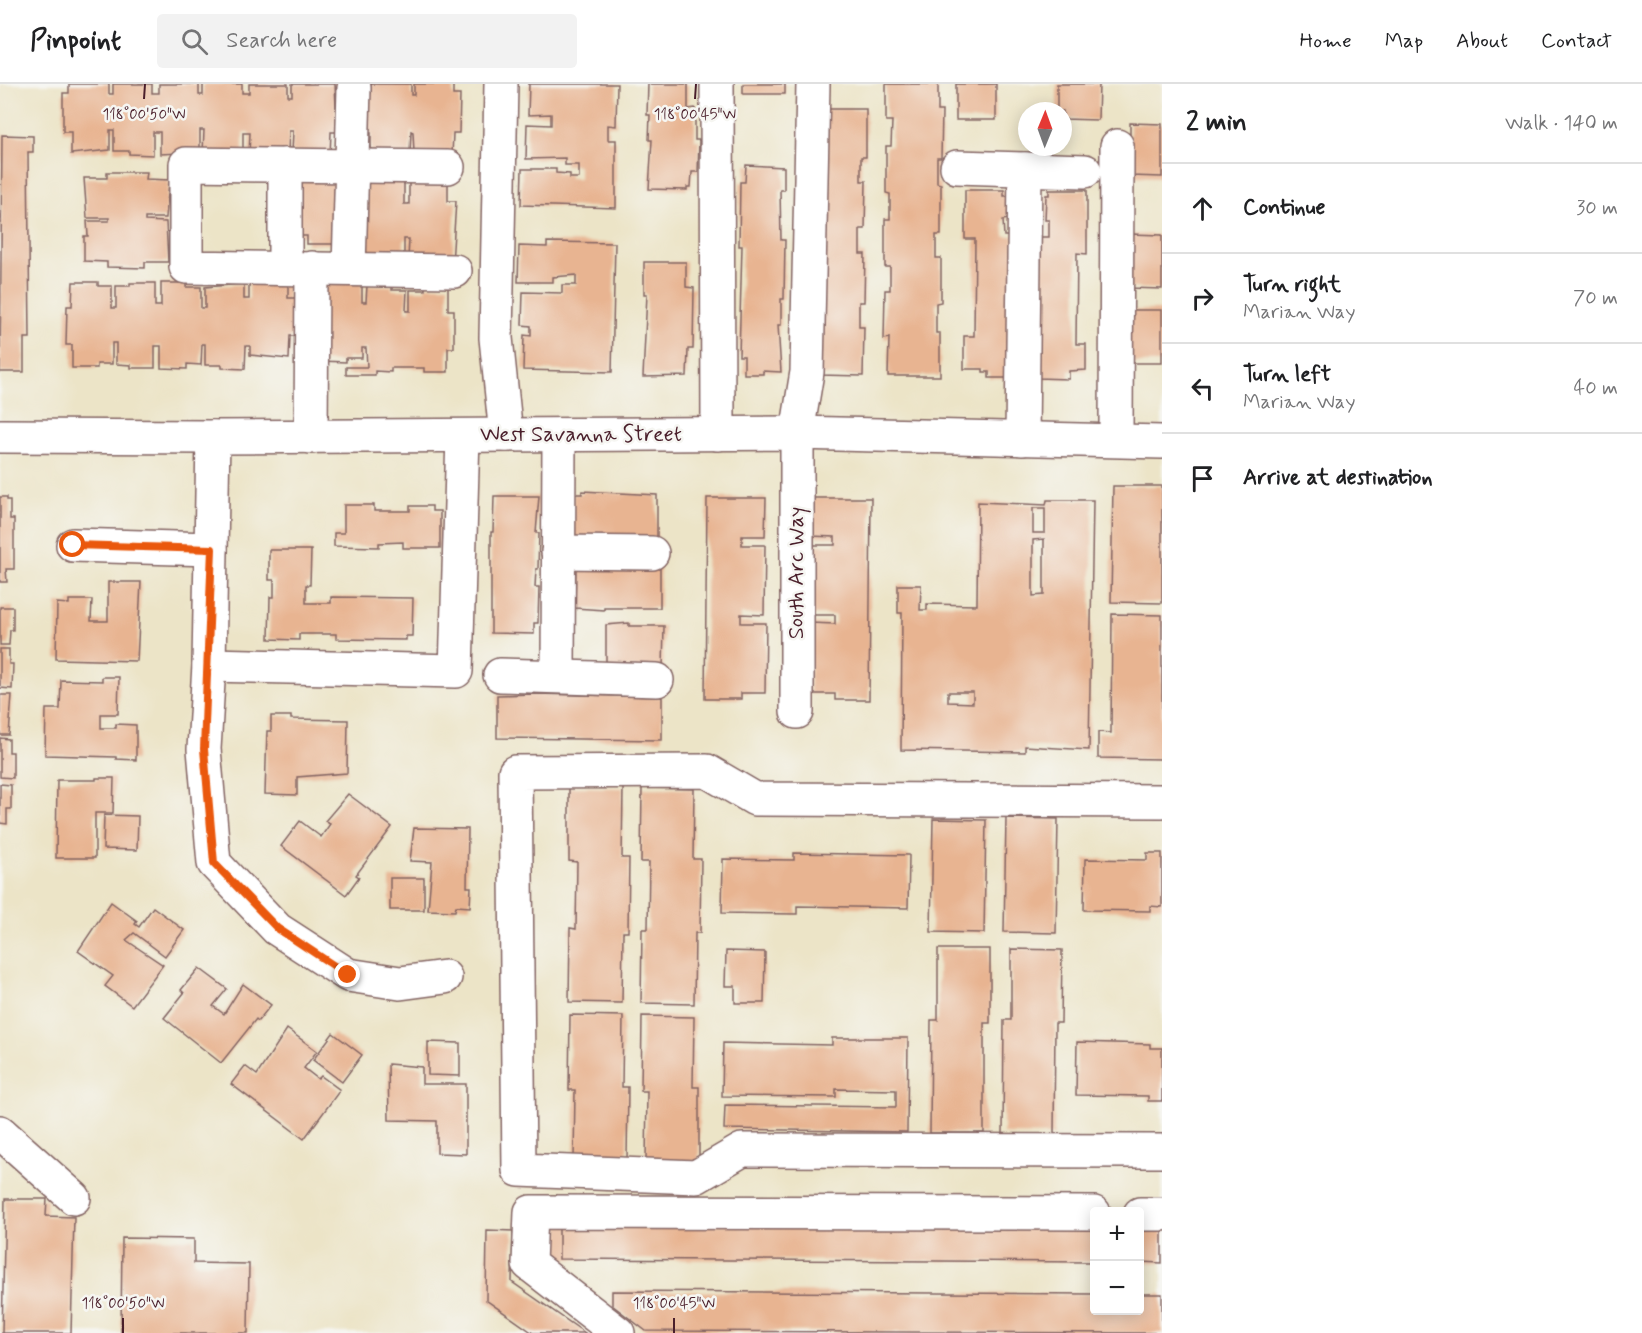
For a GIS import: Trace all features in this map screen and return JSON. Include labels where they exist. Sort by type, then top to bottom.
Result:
[{"type":"street","points":[[501,84],[496,338],[506,435]]},
{"type":"street","points":[[717,84],[718,434]]},
{"type":"street","name":"South Arc Way","points":[[797,712],[797,433],[807,372],[813,84]]},
{"type":"street","points":[[349,268],[354,88]]},
{"type":"street","points":[[1116,440],[1117,146]]},
{"type":"street","points":[[448,167],[186,164],[186,267],[455,271]]},
{"type":"street","points":[[285,165],[298,268],[311,437]]},
{"type":"street","points":[[957,167],[1085,171]]},
{"type":"street","points":[[1022,439],[1024,169]]},
{"type":"street","name":"West Savanna Street","points":[[0,436],[311,437],[797,433],[1162,442]]},
{"type":"street","points":[[558,676],[559,435]]},
{"type":"street","points":[[209,664],[456,671],[463,436]]},
{"type":"street","points":[[213,437],[209,664],[204,749],[214,863],[277,928],[348,975],[400,982],[445,977]]},
{"type":"street","points":[[73,545],[212,549]]},
{"type":"street","points":[[558,552],[652,553]]},
{"type":"street","points":[[500,675],[657,680]]},
{"type":"street","points":[[1162,801],[755,799],[707,771],[515,772],[519,1170],[696,1177],[742,1150],[1162,1151]]},
{"type":"street","points":[[0,1132],[74,1198]]},
{"type":"street","points":[[618,1333],[529,1264],[531,1212],[1090,1213]]},
{"type":"street","points":[[1144,1214],[1162,1214]]},
{"type":"building","points":[[69,84],[109,84],[109,94],[113,94],[113,84],[152,84],[152,93],[159,93],[159,84],[199,84],[199,95],[203,95],[203,84],[242,84],[242,93],[249,93],[249,84],[288,84],[288,96],[292,96],[292,84],[335,84],[337,132],[331,132],[330,155],[292,152],[293,131],[289,131],[288,152],[249,155],[250,133],[243,133],[243,155],[203,152],[204,130],[200,130],[200,152],[160,154],[160,132],[153,132],[153,155],[114,151],[114,130],[110,130],[110,150],[71,154],[71,132],[63,132],[63,93],[69,93]]},
{"type":"building","points":[[371,84],[411,84],[411,95],[414,95],[414,84],[453,84],[453,95],[460,95],[459,133],[453,133],[452,156],[414,153],[413,132],[411,131],[410,153],[371,155],[371,133],[365,133],[365,93],[371,93]]},
{"type":"building","points":[[529,84],[617,84],[616,126],[608,125],[608,140],[616,140],[616,208],[521,205],[522,169],[556,169],[556,173],[570,174],[570,178],[579,178],[579,165],[565,165],[565,158],[526,159],[527,124],[551,125],[551,114],[528,115]]},
{"type":"building","points":[[648,84],[688,84],[688,109],[695,108],[695,140],[699,140],[698,172],[692,172],[691,187],[687,187],[687,190],[649,189],[652,140],[649,140],[650,115],[647,115]]},
{"type":"building","points":[[743,84],[785,84],[785,94],[743,94]]},
{"type":"building","points":[[886,84],[938,84],[938,111],[942,111],[941,158],[937,158],[937,183],[941,184],[941,235],[936,235],[936,258],[941,258],[941,302],[936,303],[936,333],[940,333],[940,376],[888,376],[889,338],[884,339],[885,290],[890,290],[890,267],[885,267],[885,219],[890,219],[890,194],[886,193],[886,146],[891,146],[892,121],[886,121]]},
{"type":"building","points":[[956,84],[996,84],[996,120],[956,120]]},
{"type":"building","points":[[1057,84],[1099,84],[1098,120],[1072,119],[1072,102],[1057,102]]},
{"type":"building","points":[[823,109],[866,109],[866,157],[861,157],[861,181],[866,181],[865,229],[860,229],[860,254],[865,254],[864,302],[859,302],[859,327],[864,327],[863,376],[819,375]]},
{"type":"building","points":[[1130,123],[1162,124],[1162,177],[1130,176]]},
{"type":"building","points":[[2,135],[33,136],[33,152],[28,152],[30,338],[24,338],[24,372],[0,372]]},
{"type":"building","points":[[746,165],[784,167],[784,190],[780,190],[781,240],[785,240],[784,299],[781,299],[781,325],[778,325],[781,372],[763,371],[763,374],[744,374],[744,356],[739,356],[742,246],[739,246],[740,182],[745,182]]},
{"type":"building","points":[[107,172],[147,172],[146,179],[169,180],[166,218],[145,218],[145,221],[166,222],[168,262],[145,262],[145,268],[107,267],[107,262],[84,261],[84,236],[88,236],[87,221],[109,221],[109,218],[87,218],[84,178],[107,178]]},
{"type":"building","points":[[305,174],[335,174],[334,244],[307,244],[307,236],[296,236],[297,182],[305,182]]},
{"type":"building","points":[[366,178],[404,182],[404,204],[409,204],[409,182],[448,179],[448,201],[456,201],[452,264],[408,260],[409,239],[404,239],[404,260],[365,263]]},
{"type":"building","points":[[965,190],[1004,190],[1004,196],[1008,196],[1008,219],[1003,220],[1004,236],[1014,236],[1013,378],[989,378],[989,372],[983,372],[983,369],[964,369],[964,336],[974,336],[975,239],[965,239]]},
{"type":"building","points":[[1049,190],[1087,190],[1087,254],[1077,253],[1076,344],[1086,344],[1086,370],[1069,371],[1069,379],[1037,378],[1039,237],[1049,237],[1049,220],[1045,220],[1046,195],[1049,195]]},
{"type":"building","points":[[1129,234],[1162,235],[1162,289],[1128,288]]},
{"type":"building","points":[[547,242],[615,243],[612,372],[523,370],[524,335],[531,336],[531,326],[522,325],[523,292],[562,293],[562,285],[576,285],[576,275],[553,277],[553,282],[518,282],[519,246],[547,247]]},
{"type":"building","points":[[644,262],[686,262],[686,287],[694,288],[693,349],[688,349],[687,376],[643,377],[647,294],[644,294]]},
{"type":"building","points":[[288,275],[288,298],[296,298],[295,336],[290,336],[289,359],[250,355],[250,346],[246,346],[245,369],[222,368],[222,365],[205,365],[205,344],[202,344],[201,365],[187,364],[187,369],[161,368],[161,346],[155,346],[155,368],[131,368],[131,365],[116,364],[116,343],[112,343],[112,364],[97,364],[97,368],[72,368],[72,345],[66,345],[67,306],[72,306],[73,282],[98,282],[98,286],[112,286],[112,308],[116,308],[116,286],[130,286],[130,283],[155,283],[155,306],[161,306],[161,283],[186,283],[186,287],[201,287],[201,308],[205,308],[205,287],[244,284],[244,299],[249,299],[249,277]]},
{"type":"building","points":[[322,276],[362,281],[362,302],[366,302],[367,285],[392,286],[392,290],[407,290],[406,311],[410,311],[410,290],[425,290],[425,286],[448,286],[448,310],[454,310],[454,348],[448,348],[448,372],[424,372],[424,368],[391,368],[391,372],[375,371],[375,375],[346,375],[346,367],[367,367],[366,348],[362,348],[362,358],[346,358],[346,362],[321,361]]},
{"type":"building","points":[[1126,310],[1162,310],[1162,363],[1126,363]]},
{"type":"building","points":[[1113,486],[1162,486],[1162,603],[1111,602]]},
{"type":"building","points":[[582,491],[657,495],[657,538],[573,537],[573,494],[582,494]]},
{"type":"building","points":[[494,496],[539,496],[536,533],[539,533],[538,569],[536,569],[535,587],[539,587],[538,623],[534,623],[534,634],[491,633],[491,532],[493,532]]},
{"type":"building","points":[[0,497],[7,497],[7,500],[10,500],[10,519],[14,519],[14,569],[6,569],[7,582],[0,582]]},
{"type":"building","points":[[707,498],[766,498],[765,536],[742,536],[742,545],[765,545],[764,615],[741,614],[741,623],[766,623],[765,693],[741,693],[741,699],[705,699]]},
{"type":"building","points":[[810,498],[871,498],[869,700],[835,700],[835,694],[810,694],[810,623],[835,624],[835,615],[809,615],[810,545],[835,545],[835,537],[810,536]]},
{"type":"building","points":[[1047,500],[1093,500],[1089,750],[1025,746],[1025,752],[901,750],[902,613],[898,613],[898,585],[921,585],[920,610],[927,610],[927,604],[977,605],[978,502],[1046,505]],"holes":[[[1033,508],[1045,508],[1045,533],[1033,533]],[[1044,539],[1044,595],[1033,596],[1033,540]],[[948,692],[973,692],[973,703],[948,702]]]},
{"type":"building","points":[[344,505],[374,505],[374,511],[410,511],[410,506],[432,506],[432,511],[440,511],[440,548],[403,548],[403,542],[379,543],[379,547],[334,546],[334,533],[344,533]]},
{"type":"building","points":[[269,550],[311,550],[310,585],[306,585],[306,603],[331,603],[331,597],[413,598],[412,636],[406,636],[406,640],[336,639],[336,634],[299,634],[299,640],[269,639],[270,597],[274,597],[274,580],[269,580]]},
{"type":"building","points":[[576,564],[660,566],[660,608],[604,608],[604,610],[575,608]]},
{"type":"building","points":[[108,582],[141,582],[137,661],[56,659],[57,603],[69,604],[69,600],[92,600],[91,621],[108,621]]},
{"type":"building","points":[[0,607],[13,607],[13,630],[10,630],[9,645],[0,645]]},
{"type":"building","points":[[1112,614],[1162,615],[1162,759],[1098,758],[1098,732],[1111,733]]},
{"type":"building","points":[[629,623],[629,626],[664,626],[663,668],[606,668],[606,625]]},
{"type":"building","points":[[0,649],[9,649],[9,664],[13,664],[12,689],[0,688]]},
{"type":"building","points":[[102,677],[119,677],[118,714],[101,714],[101,728],[116,728],[116,724],[136,725],[136,760],[116,759],[116,757],[45,755],[46,709],[60,709],[61,680],[102,681]]},
{"type":"building","points":[[0,695],[12,695],[9,735],[0,735]]},
{"type":"building","points":[[497,695],[662,697],[662,740],[497,738]]},
{"type":"building","points":[[271,716],[291,716],[291,719],[348,720],[347,773],[297,777],[297,795],[265,794],[267,731],[271,731]]},
{"type":"building","points":[[0,738],[9,739],[9,752],[13,752],[13,778],[0,777]]},
{"type":"building","points":[[96,778],[114,778],[113,813],[95,813],[95,858],[56,858],[57,780],[96,780]]},
{"type":"building","points":[[0,784],[11,785],[11,809],[7,809],[7,824],[0,823]]},
{"type":"building","points":[[569,787],[623,788],[622,858],[629,858],[628,932],[623,932],[622,1003],[569,1002],[570,928],[576,929],[577,862],[569,861]]},
{"type":"building","points":[[642,788],[694,789],[693,859],[701,859],[700,933],[695,933],[694,1004],[641,1003],[642,929],[648,929],[649,862],[641,862]]},
{"type":"building","points":[[348,794],[392,827],[356,875],[359,877],[346,895],[281,846],[300,821],[321,837],[330,824],[325,821]]},
{"type":"building","points":[[104,815],[138,816],[137,850],[103,849]]},
{"type":"building","points":[[1006,818],[1058,819],[1056,933],[1004,932]]},
{"type":"building","points":[[933,819],[986,820],[984,933],[931,932]]},
{"type":"building","points":[[414,828],[468,829],[467,887],[471,887],[470,907],[456,906],[455,911],[428,910],[432,862],[410,861]]},
{"type":"building","points":[[794,853],[909,855],[908,908],[797,906],[797,914],[722,913],[723,859],[794,860]]},
{"type":"building","points":[[1147,853],[1162,853],[1162,907],[1150,906],[1150,911],[1084,910],[1085,859],[1147,860]]},
{"type":"building","points":[[390,878],[424,878],[424,910],[390,910]]},
{"type":"building","points":[[111,902],[137,921],[135,924],[139,927],[153,907],[184,930],[165,956],[134,933],[126,940],[163,965],[132,1006],[105,986],[113,976],[78,951]]},
{"type":"building","points":[[938,949],[990,949],[990,1023],[984,1023],[984,1133],[930,1133],[931,1020],[938,1020]]},
{"type":"building","points":[[1011,949],[1062,950],[1061,1023],[1055,1023],[1054,1135],[1003,1134],[1004,1020],[1011,1020]]},
{"type":"building","points":[[726,951],[765,952],[764,1003],[735,1003],[735,986],[725,986]]},
{"type":"building","points":[[199,968],[227,989],[213,1006],[224,1014],[243,984],[271,1005],[258,1021],[256,1019],[221,1063],[164,1018],[184,993],[181,990]]},
{"type":"building","points":[[570,1015],[623,1016],[622,1087],[628,1087],[627,1161],[574,1160],[575,1090],[569,1090]]},
{"type":"building","points":[[642,1016],[694,1017],[693,1087],[699,1087],[699,1162],[646,1161],[647,1091],[641,1091]]},
{"type":"building","points":[[287,1029],[317,1051],[304,1068],[318,1079],[321,1076],[340,1090],[304,1139],[231,1084],[245,1066],[257,1075]]},
{"type":"building","points":[[333,1033],[362,1055],[342,1082],[313,1060]]},
{"type":"building","points":[[832,1038],[908,1038],[907,1132],[724,1129],[725,1105],[896,1107],[896,1090],[836,1089],[836,1097],[722,1096],[723,1043],[832,1045]]},
{"type":"building","points":[[428,1042],[460,1043],[460,1076],[428,1075]]},
{"type":"building","points":[[1077,1042],[1150,1044],[1150,1048],[1162,1048],[1162,1101],[1148,1101],[1148,1096],[1076,1095]]},
{"type":"building","points":[[388,1064],[422,1067],[422,1084],[466,1084],[466,1154],[437,1153],[437,1121],[389,1120]]},
{"type":"building","points":[[5,1199],[47,1199],[46,1216],[74,1217],[71,1333],[2,1333]]},
{"type":"building","points":[[1090,1223],[1090,1262],[559,1259],[559,1225]]},
{"type":"building","points":[[1144,1223],[1162,1223],[1162,1263],[1144,1262]]},
{"type":"building","points":[[487,1230],[513,1231],[512,1282],[585,1333],[533,1333],[486,1300]]},
{"type":"building","points":[[122,1238],[194,1239],[194,1263],[249,1264],[248,1333],[121,1333]]},
{"type":"building","points":[[612,1291],[1090,1294],[1090,1315],[1144,1315],[1144,1294],[1162,1294],[1162,1333],[646,1331],[612,1305]]},
{"type":"route","points":[[73,545],[212,549],[204,749],[214,863],[277,928],[348,975]]}]
